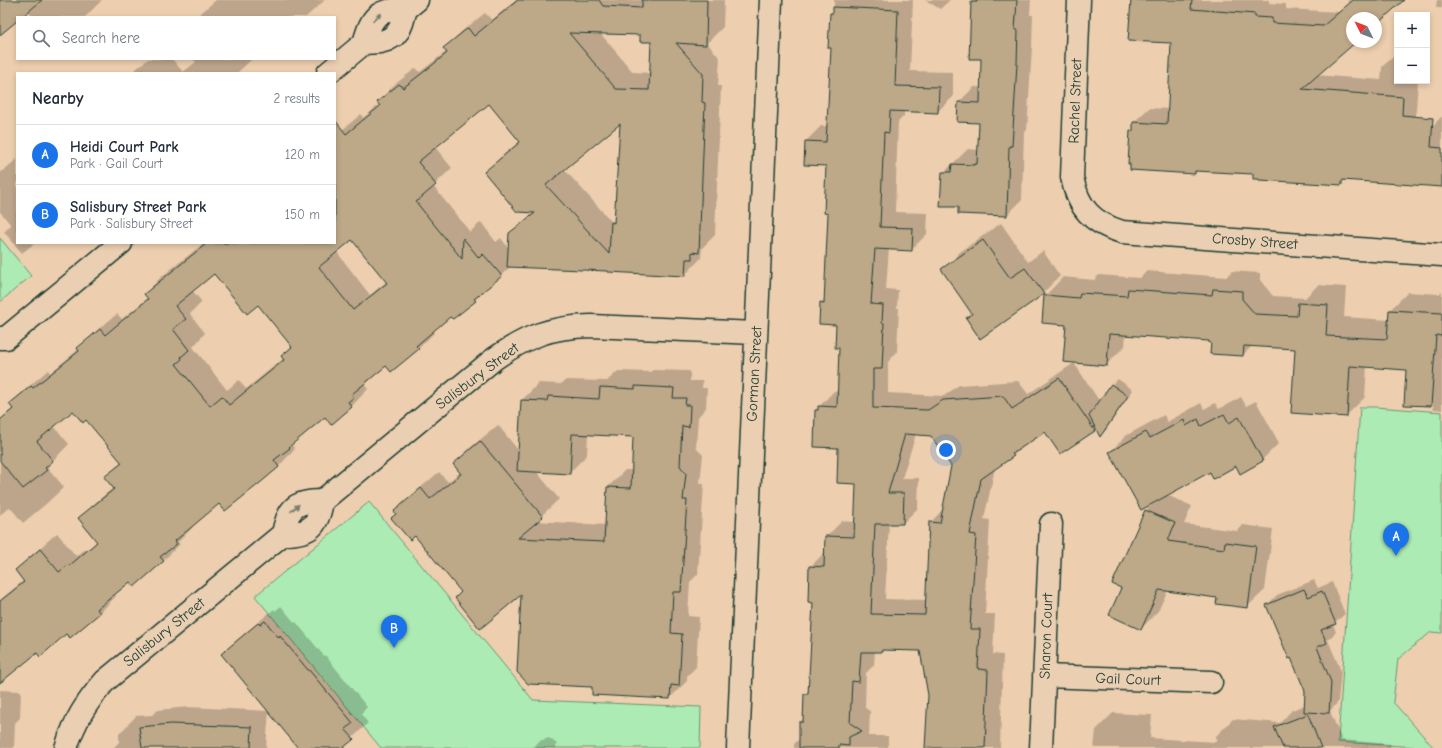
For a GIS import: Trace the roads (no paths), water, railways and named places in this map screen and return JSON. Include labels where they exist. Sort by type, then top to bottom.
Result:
[{"type":"street","name":"Gorman Street","points":[[738,748],[771,0]]},
{"type":"street","name":"Rachel Street","points":[[1079,0],[1072,177],[1074,190],[1079,202]]},
{"type":"street","points":[[329,72],[364,43],[380,42],[394,36],[399,30],[411,5]]},
{"type":"street","name":"Crosby Street","points":[[1079,202],[1097,221],[1109,228],[1122,232],[1442,255]]},
{"type":"street","points":[[2,344],[120,244]]},
{"type":"street","name":"Salisbury Street","points":[[66,748],[75,723],[88,700],[105,681],[283,534],[286,520],[294,507],[308,501],[322,501],[494,359],[515,345],[538,334],[562,328],[590,326],[756,333]]},
{"type":"street","name":"Sharon Court","points":[[1041,748],[1051,524]]},
{"type":"street","name":"Gail Court","points":[[1044,676],[1211,682]]},
{"type":"place","name":"Heidi Court Park","points":[[1396,556]]},
{"type":"place","name":"Salisbury Street Park","points":[[394,648]]}]
